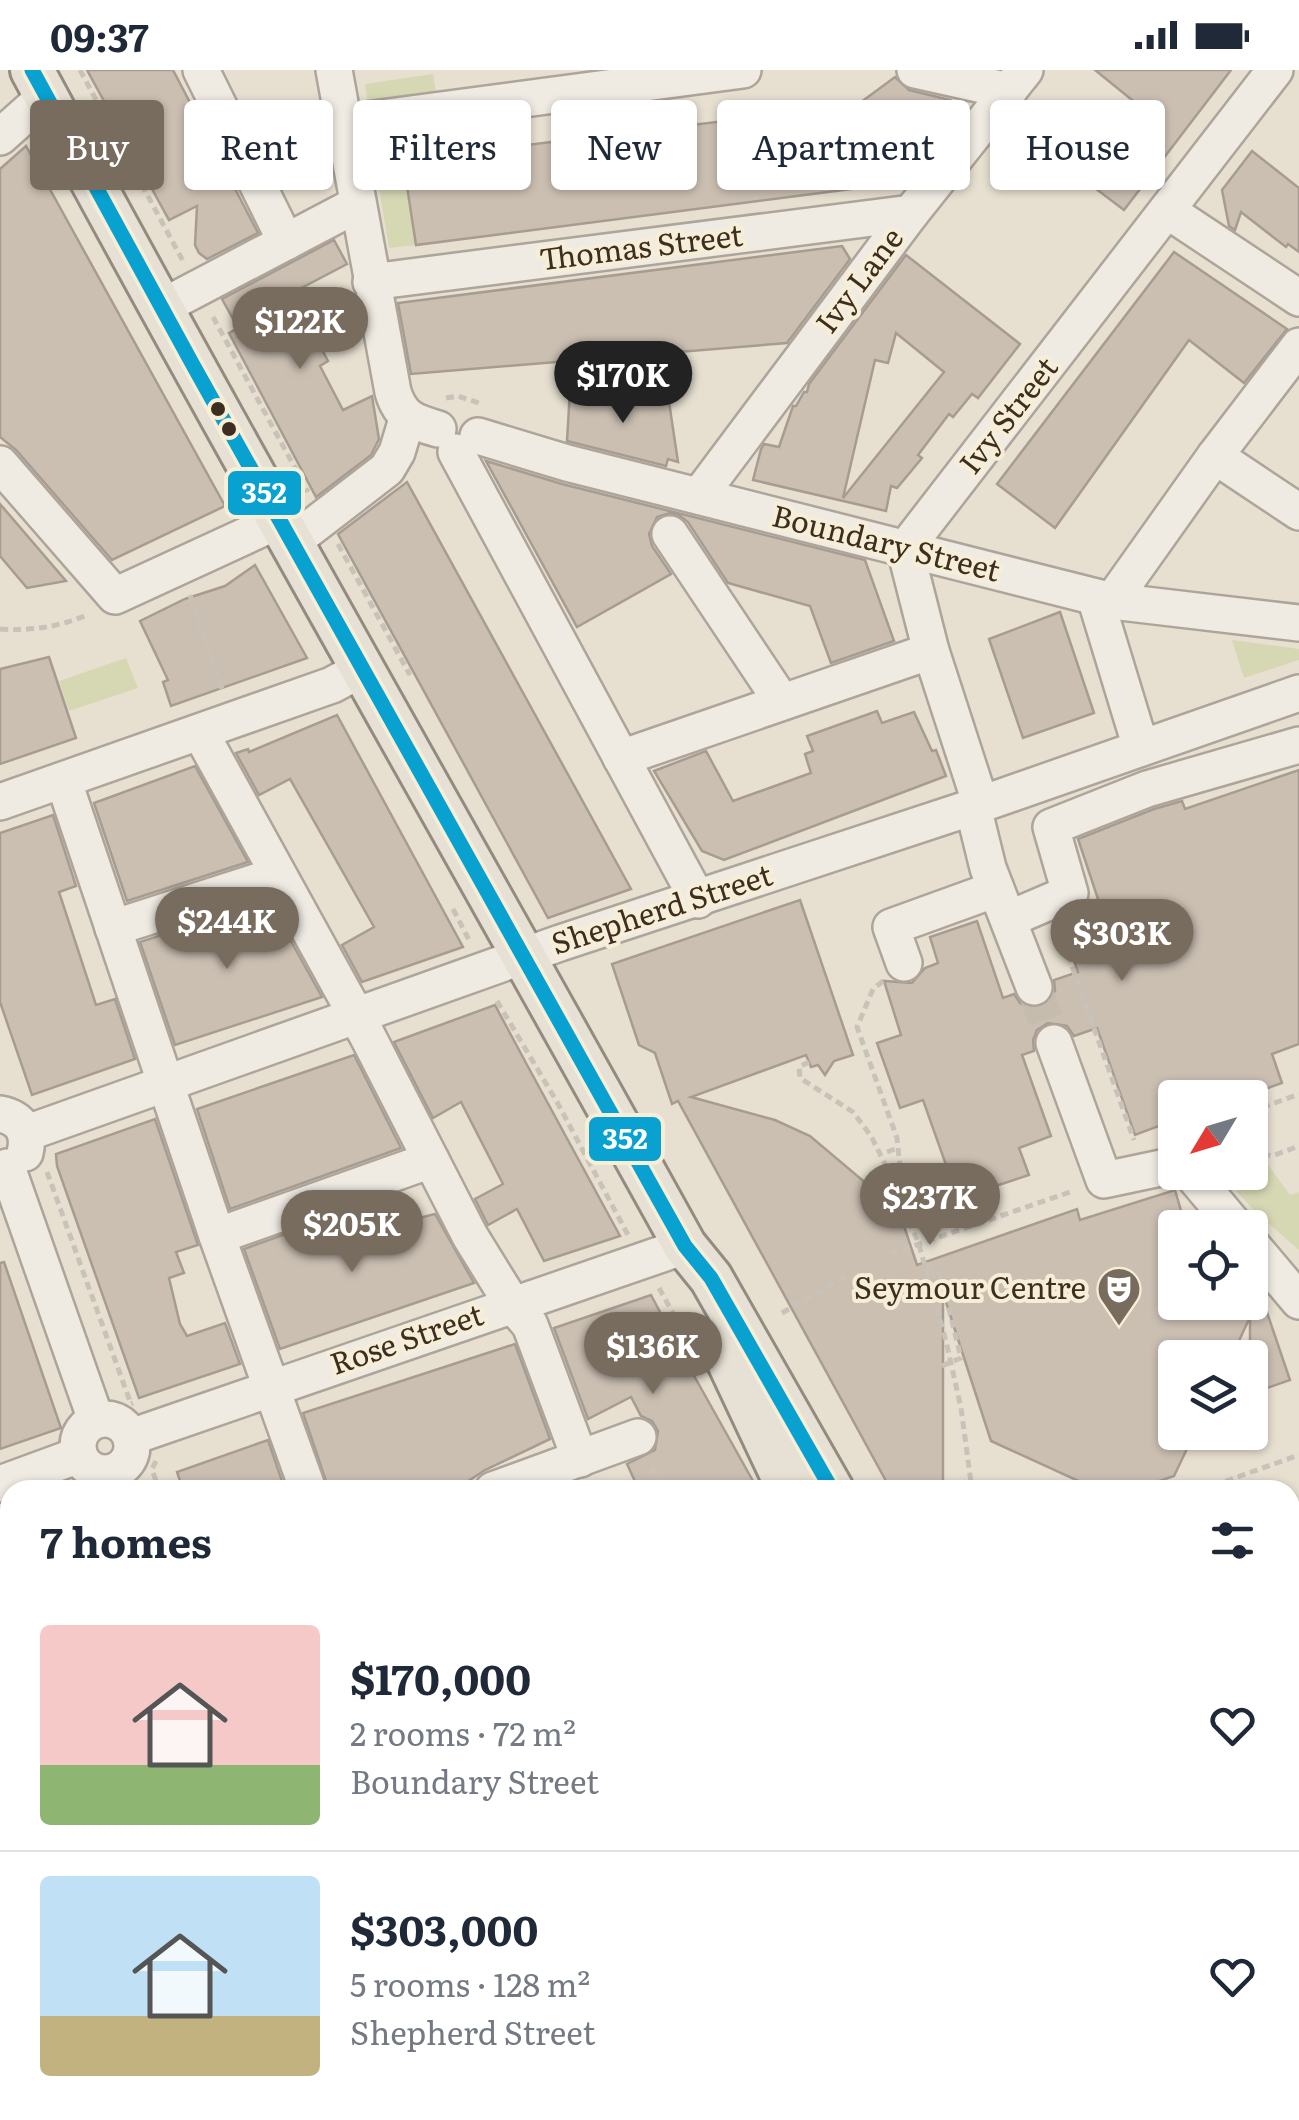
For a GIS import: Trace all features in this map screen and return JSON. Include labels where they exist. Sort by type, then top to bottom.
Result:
[{"type":"main road","points":[[39,83],[360,670],[685,1246],[710,1278],[826,1480]]},
{"type":"main road","points":[[685,1246],[696,1292],[784,1480]]},
{"type":"street","points":[[201,70],[286,242]]},
{"type":"street","points":[[334,70],[397,406],[449,424],[698,900]]},
{"type":"street","points":[[344,123],[744,70]]},
{"type":"street","points":[[915,70],[1010,90]]},
{"type":"street","name":"Ivy Street","points":[[905,549],[1275,70]]},
{"type":"street","points":[[0,137],[39,83]]},
{"type":"street","name":"Ivy Lane","points":[[699,496],[910,213],[1010,90]]},
{"type":"street","points":[[162,307],[358,204]]},
{"type":"street","points":[[1168,212],[1299,298]]},
{"type":"street","name":"Thomas Street","points":[[371,282],[910,213]]},
{"type":"street","points":[[1141,748],[1104,599],[1299,346]]},
{"type":"street","points":[[0,464],[115,596],[284,532],[449,424]]},
{"type":"street","name":"Boundary Street","points":[[449,424],[699,496],[1104,599],[1299,623]]},
{"type":"street","points":[[1215,456],[1299,512]]},
{"type":"street","points":[[670,534],[782,702]]},
{"type":"street","points":[[905,549],[931,651],[1034,987]]},
{"type":"street","points":[[621,758],[931,651]]},
{"type":"street","points":[[0,802],[332,684],[360,670]]},
{"type":"street","name":"Shepherd Street","points":[[13,1123],[165,1083],[524,955],[977,806],[1299,693]]},
{"type":"street","points":[[200,732],[470,1236],[530,1326],[580,1459]]},
{"type":"street","points":[[904,964],[891,927],[1008,896],[1070,892],[1051,827],[1147,788],[1299,745]]},
{"type":"street","points":[[64,782],[217,1236],[304,1480]]},
{"type":"street","points":[[114,928],[277,876]]},
{"type":"street","points":[[1054,1043],[1104,1180],[1158,1154]]},
{"type":"street","points":[[13,1123],[25,1153],[19,1161],[4,1168],[96,1420]]},
{"type":"street","points":[[217,1236],[432,1160]]},
{"type":"street","points":[[1205,1190],[1222,1210]]},
{"type":"street","name":"Rose Street","points":[[130,1437],[685,1246]]},
{"type":"street","points":[[1268,1264],[1299,1301]]},
{"type":"street","points":[[96,1420],[120,1424],[130,1437],[131,1454],[118,1480]]},
{"type":"street","points":[[96,1420],[78,1438],[79,1455],[89,1469],[115,1480]]},
{"type":"street","points":[[521,1480],[638,1436]]},
{"type":"street","points":[[11,1480],[79,1455]]},
{"type":"path","points":[[334,538],[412,679]]},
{"type":"path","points":[[0,629],[50,627],[98,610],[103,617],[115,612],[115,596]]},
{"type":"path","points":[[191,597],[221,687]]},
{"type":"path","points":[[1008,896],[1054,915],[1132,1140],[1158,1150]]},
{"type":"path","points":[[904,964],[873,989],[857,1027],[898,1148],[910,1198],[908,1217]]},
{"type":"path","points":[[808,1062],[799,1066],[800,1078],[853,1112],[871,1136],[919,1245],[961,1408],[971,1480]]},
{"type":"path","points":[[1268,1105],[1299,1094]]},
{"type":"path","points":[[1268,1155],[1299,1146]]},
{"type":"path","points":[[887,1152],[898,1148]]},
{"type":"path","points":[[890,1254],[1104,1180]]},
{"type":"path","points":[[924,1263],[940,1273],[961,1358],[937,1368]]},
{"type":"path","points":[[782,1312],[846,1276]]},
{"type":"path","points":[[1229,1480],[1299,1455]]},
{"type":"green space","points":[[433,74],[437,100],[367,100],[365,84]]},
{"type":"green space","points":[[379,190],[407,190],[416,245],[389,248]]},
{"type":"green space","points":[[1232,640],[1299,649],[1299,660],[1244,678]]},
{"type":"green space","points":[[126,658],[138,688],[69,711],[59,681]]},
{"type":"green space","points":[[1268,1165],[1290,1195],[1299,1192],[1299,1250],[1268,1223],[1268,1210],[1254,1210],[1235,1190],[1268,1190]]},
{"type":"building","points":[[87,70],[173,70],[189,100],[184,100],[184,190],[236,190],[258,233],[207,259],[199,253],[195,245],[197,206],[169,220],[153,190],[164,190],[164,100],[103,100]]},
{"type":"building","points":[[1095,70],[1231,70],[1165,156],[1165,100],[1132,100]]},
{"type":"building","points":[[895,77],[909,90],[950,100],[864,100]]},
{"type":"building","points":[[717,122],[717,190],[843,190],[416,245],[408,190],[531,190],[531,144],[551,142],[551,190],[697,190],[697,124]]},
{"type":"building","points":[[26,146],[30,153],[30,190],[50,190],[225,506],[112,560],[16,450],[0,437],[0,169]]},
{"type":"building","points":[[1252,151],[1299,188],[1299,252],[1288,244],[1286,247],[1241,212],[1235,230],[1229,226],[1222,190]]},
{"type":"building","points":[[1098,190],[1139,190],[1124,210]]},
{"type":"building","points":[[334,240],[347,264],[292,293],[328,361],[320,366],[343,410],[372,396],[379,439],[371,455],[316,497],[229,333],[238,328],[222,299]]},
{"type":"building","points":[[842,246],[850,259],[787,343],[411,374],[398,303]]},
{"type":"building","points":[[1174,252],[1287,329],[1244,383],[1189,340],[1055,528],[997,484]]},
{"type":"building","points":[[906,255],[1020,344],[978,398],[972,394],[953,417],[949,414],[918,455],[922,458],[897,488],[891,486],[886,511],[753,480],[761,449],[764,444],[779,447],[793,406],[807,392],[809,384]],"holes":[[[896,333],[944,372],[843,498],[875,360],[888,363]]]},
{"type":"building","points":[[570,390],[669,402],[678,462],[668,459],[666,466],[567,441]]},
{"type":"building","points":[[486,461],[562,484],[865,560],[894,641],[831,663],[810,606],[728,583],[688,522],[670,513],[657,517],[649,534],[652,546],[671,574],[577,627]]},
{"type":"building","points":[[407,482],[631,889],[548,918],[338,534]]},
{"type":"building","points":[[0,504],[66,581],[27,588],[0,556]]},
{"type":"building","points":[[255,565],[307,658],[171,706],[163,682],[168,680],[140,621],[185,599],[225,586]]},
{"type":"building","points":[[1060,612],[1094,713],[1023,738],[989,639]]},
{"type":"building","points":[[49,657],[76,738],[0,764],[0,669]]},
{"type":"building","points":[[877,711],[882,723],[914,712],[946,776],[724,860],[702,851],[654,771],[706,751],[733,801],[811,773],[805,754],[813,751],[807,736]]},
{"type":"building","points":[[337,715],[463,947],[362,982],[342,945],[374,927],[290,779],[259,795],[236,753],[248,749],[249,752]]},
{"type":"building","points":[[195,766],[248,862],[127,901],[94,803]]},
{"type":"building","points":[[1299,770],[1299,1044],[1272,1054],[1282,1083],[1268,1088],[1268,1080],[1158,1080],[1158,1126],[1135,1135],[1097,1028],[1074,1036],[1067,1026],[1048,1023],[1037,1030],[1034,1051],[1022,1055],[1051,1136],[1019,1148],[1029,1175],[947,1202],[939,1180],[950,1176],[923,1100],[900,1108],[877,1043],[901,1035],[884,981],[912,983],[925,968],[938,963],[930,937],[977,921],[1003,998],[1014,994],[1030,1008],[1043,1006],[1055,991],[1054,980],[1078,972],[1060,920],[1098,899],[1078,839],[1182,801],[1185,809]]},
{"type":"building","points":[[53,815],[76,886],[59,892],[96,1005],[115,999],[135,1059],[32,1095],[0,1002],[0,833]]},
{"type":"building","points":[[268,900],[322,997],[175,1045],[140,942]]},
{"type":"building","points":[[800,900],[853,1055],[834,1061],[825,1075],[818,1065],[811,1067],[806,1055],[691,1097],[775,1120],[810,1136],[867,1184],[895,1223],[902,1220],[917,1265],[1077,1209],[1080,1220],[1175,1190],[1181,1210],[1158,1210],[1158,1320],[1249,1320],[1239,1340],[1158,1340],[1158,1450],[1186,1450],[1174,1476],[1162,1480],[1076,1480],[991,1441],[943,1293],[943,1480],[886,1480],[678,1101],[672,1104],[655,1053],[639,1045],[612,964]]},
{"type":"building","points":[[495,1005],[620,1236],[544,1261],[517,1209],[488,1225],[475,1199],[503,1184],[461,1102],[433,1118],[394,1042]]},
{"type":"building","points":[[354,1055],[401,1148],[230,1209],[197,1109]]},
{"type":"building","points":[[155,1119],[198,1245],[176,1252],[184,1273],[169,1278],[180,1324],[187,1336],[225,1323],[240,1364],[139,1398],[56,1154]]},
{"type":"building","points":[[435,1214],[474,1283],[280,1349],[244,1249],[324,1220],[331,1238],[390,1219],[392,1225]]},
{"type":"building","points":[[4,1262],[61,1428],[0,1449],[0,1263]]},
{"type":"building","points":[[651,1295],[752,1480],[634,1480],[627,1464],[655,1450],[658,1431],[652,1421],[641,1416],[631,1397],[588,1419],[554,1328]]},
{"type":"building","points":[[1268,1315],[1290,1380],[1268,1388],[1268,1340],[1250,1340],[1250,1320],[1268,1320]]},
{"type":"building","points":[[515,1344],[550,1439],[470,1480],[326,1480],[303,1413]]},
{"type":"building","points":[[268,1440],[282,1480],[180,1480],[177,1472]]},
{"type":"tunnel","points":[[1034,987],[1054,1043]]},
{"type":"transit line","name":"352","points":[[32,70],[685,1246],[711,1278],[826,1480]]},
{"type":"place","name":"Seymour Centre","points":[[1119,1327]]}]
